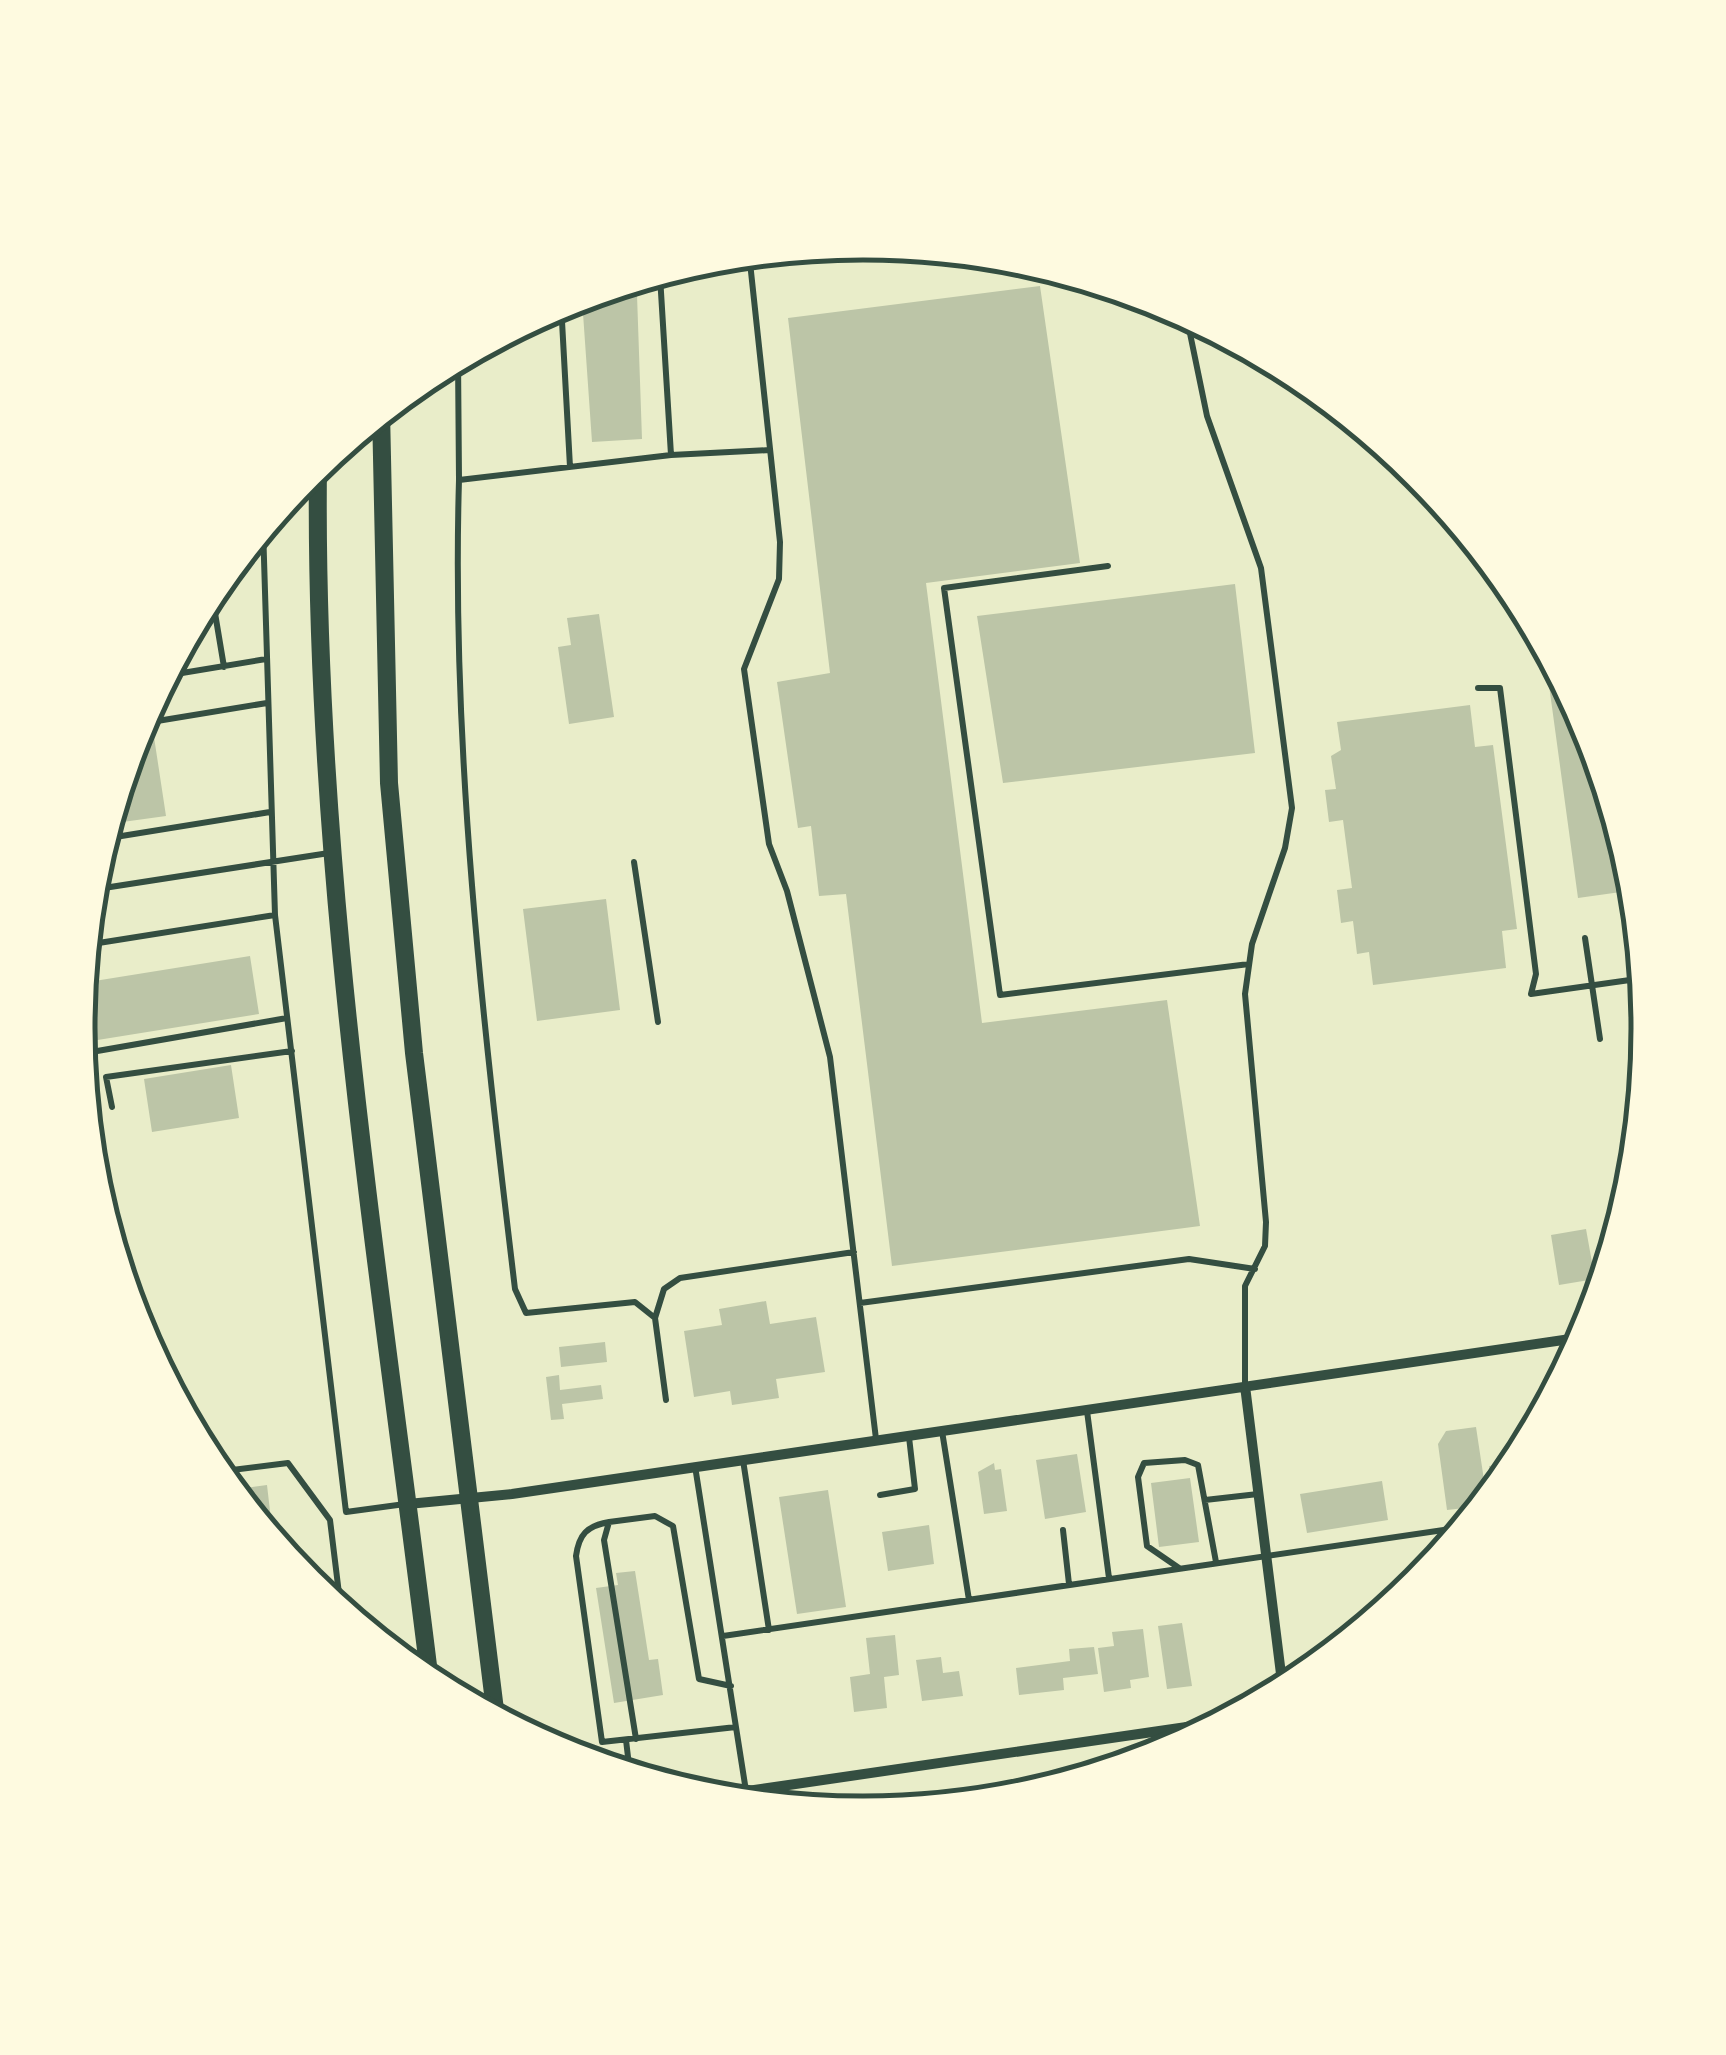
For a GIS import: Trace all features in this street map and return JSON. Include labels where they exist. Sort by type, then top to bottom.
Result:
[{"type":"main road","points":[[382,429],[390,784],[414,1053],[494,1701]]},
{"type":"main road","points":[[319,486],[325,736],[353,1068],[427,1660]]},
{"type":"street","points":[[408,1504],[469,1499],[1564,1340]]},
{"type":"street","points":[[1245,1386],[1281,1672]]},
{"type":"street","points":[[761,1789],[1175,1729]]},
{"type":"lane","points":[[751,268],[780,579],[744,669],[769,844],[787,892],[830,1057],[876,1438]]},
{"type":"lane","points":[[661,287],[671,455]]},
{"type":"lane","points":[[562,321],[570,467]]},
{"type":"lane","points":[[1190,333],[1208,416],[1262,568],[1292,808],[1285,848],[1249,964],[1245,994],[1266,1222],[1265,1246],[1245,1286],[1245,1386]]},
{"type":"lane","points":[[458,375],[456,604],[490,1086],[516,1289],[526,1313],[636,1302],[654,1318]]},
{"type":"lane","points":[[459,480],[671,455],[770,450]]},
{"type":"lane","points":[[263,548],[275,915],[346,1512]]},
{"type":"lane","points":[[1108,566],[944,588],[1000,995],[1249,964]]},
{"type":"lane","points":[[215,615],[224,667]]},
{"type":"lane","points":[[182,673],[266,659]]},
{"type":"lane","points":[[1478,688],[1500,688],[1536,974],[1530,994],[1629,980]]},
{"type":"lane","points":[[159,721],[267,703]]},
{"type":"lane","points":[[119,837],[270,812]]},
{"type":"lane","points":[[108,887],[335,852]]},
{"type":"lane","points":[[634,862],[658,1022]]},
{"type":"lane","points":[[100,943],[275,915]]},
{"type":"lane","points":[[1585,938],[1600,1039]]},
{"type":"lane","points":[[96,1051],[287,1018]]},
{"type":"lane","points":[[112,1107],[106,1077],[292,1051]]},
{"type":"lane","points":[[666,1400],[654,1318],[664,1289],[680,1278],[854,1252]]},
{"type":"lane","points":[[860,1303],[1189,1259],[1255,1269]]},
{"type":"lane","points":[[1087,1408],[1109,1578]]},
{"type":"lane","points":[[942,1429],[969,1600]]},
{"type":"lane","points":[[880,1495],[914,1490],[909,1434]]},
{"type":"lane","points":[[742,1459],[769,1630]]},
{"type":"lane","points":[[1179,1568],[1147,1546],[1138,1477],[1144,1463],[1185,1460],[1198,1464],[1216,1562]]},
{"type":"lane","points":[[235,1470],[288,1463],[330,1520],[338,1588]]},
{"type":"lane","points":[[695,1466],[745,1786]]},
{"type":"lane","points":[[1205,1500],[1258,1494]]},
{"type":"lane","points":[[330,1520],[346,1512],[408,1504]]},
{"type":"lane","points":[[730,1686],[699,1679],[673,1526],[655,1516],[592,1525],[578,1540],[576,1556],[602,1742],[736,1727]]},
{"type":"lane","points":[[609,1522],[604,1540],[636,1739]]},
{"type":"lane","points":[[1063,1530],[1069,1584]]},
{"type":"lane","points":[[723,1636],[1443,1530]]},
{"type":"lane","points":[[626,1740],[628,1759]]},
{"type":"building","points":[[1040,286],[1080,563],[926,583],[982,1023],[1167,1000],[1200,1226],[892,1266],[846,894],[819,896],[811,826],[798,828],[777,682],[830,673],[788,318]]},
{"type":"building","points":[[637,295],[642,439],[592,442],[583,313]]},
{"type":"building","points":[[1235,584],[1255,753],[1003,783],[977,616]]},
{"type":"building","points":[[599,614],[614,717],[569,724],[558,647],[571,645],[567,618]]},
{"type":"building","points":[[1549,682],[1590,781],[1618,892],[1578,898]]},
{"type":"building","points":[[1470,705],[1475,747],[1493,745],[1517,929],[1502,931],[1506,968],[1373,985],[1369,952],[1357,954],[1353,921],[1341,923],[1337,890],[1352,888],[1343,820],[1329,822],[1325,790],[1336,789],[1331,756],[1341,750],[1337,722]]},
{"type":"building","points":[[152,737],[166,816],[123,822],[136,781]]},
{"type":"building","points":[[606,899],[620,1010],[537,1021],[523,909]]},
{"type":"building","points":[[250,956],[259,1014],[95,1040],[97,981]]},
{"type":"building","points":[[231,1065],[239,1118],[152,1132],[144,1079]]},
{"type":"building","points":[[1586,1229],[1593,1266],[1588,1280],[1559,1285],[1551,1235]]},
{"type":"building","points":[[766,1301],[770,1324],[816,1317],[825,1372],[776,1379],[779,1398],[732,1405],[730,1391],[694,1397],[684,1331],[722,1325],[719,1309]]},
{"type":"building","points":[[605,1342],[607,1362],[561,1367],[559,1347]]},
{"type":"building","points":[[559,1375],[560,1390],[601,1385],[603,1399],[562,1404],[564,1419],[551,1420],[546,1377]]},
{"type":"building","points":[[1476,1427],[1484,1479],[1461,1508],[1447,1510],[1438,1444],[1446,1431]]},
{"type":"building","points":[[1077,1454],[1086,1512],[1045,1519],[1036,1460]]},
{"type":"building","points":[[994,1463],[995,1470],[1001,1469],[1007,1511],[984,1514],[978,1472]]},
{"type":"building","points":[[1190,1478],[1199,1542],[1159,1547],[1151,1483]]},
{"type":"building","points":[[1382,1481],[1388,1520],[1307,1533],[1300,1494]]},
{"type":"building","points":[[267,1485],[270,1515],[254,1495],[249,1488]]},
{"type":"building","points":[[828,1490],[846,1607],[797,1614],[779,1497]]},
{"type":"building","points":[[929,1525],[934,1564],[888,1571],[882,1532]]},
{"type":"building","points":[[635,1571],[649,1660],[658,1659],[663,1695],[614,1703],[596,1588],[618,1585],[616,1573]]},
{"type":"building","points":[[1182,1623],[1192,1686],[1167,1689],[1158,1626]]},
{"type":"building","points":[[1143,1629],[1149,1677],[1130,1680],[1131,1688],[1104,1692],[1098,1648],[1114,1646],[1112,1632]]},
{"type":"building","points":[[895,1635],[899,1675],[884,1677],[887,1708],[854,1712],[850,1677],[870,1674],[866,1638]]},
{"type":"building","points":[[1094,1647],[1098,1674],[1063,1678],[1064,1690],[1019,1695],[1016,1668],[1070,1661],[1069,1649]]},
{"type":"building","points":[[941,1657],[943,1673],[959,1671],[963,1696],[922,1701],[916,1660]]}]
